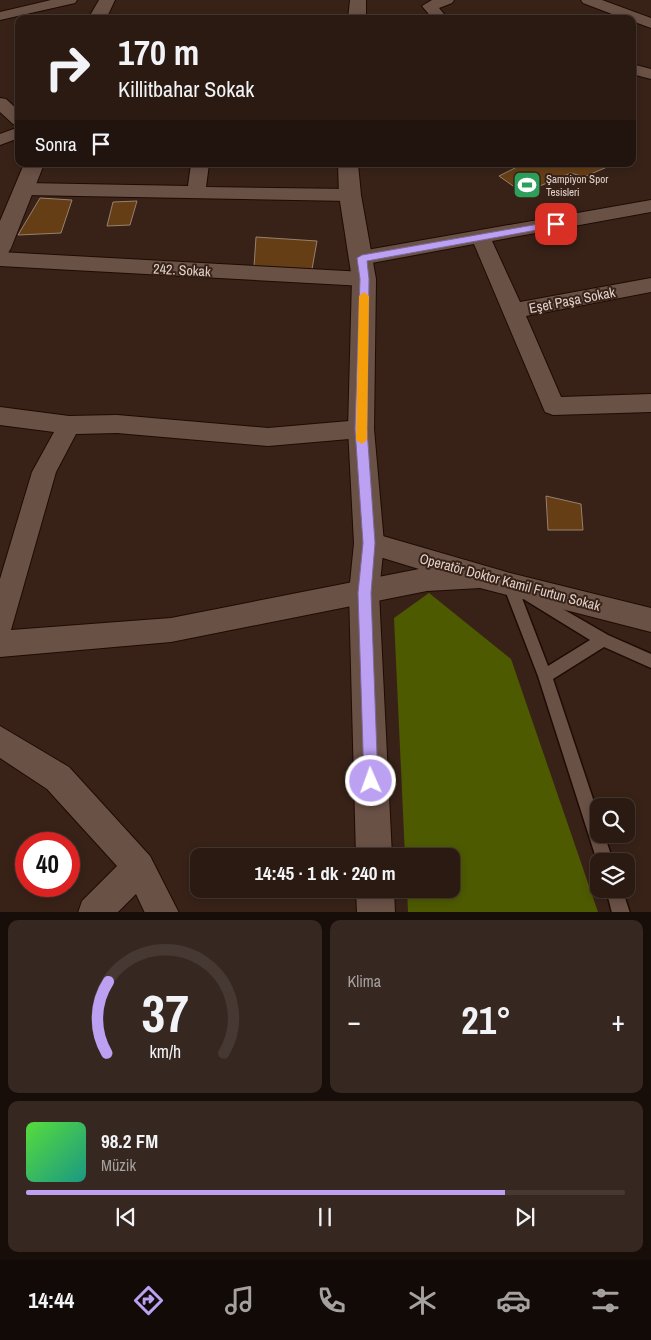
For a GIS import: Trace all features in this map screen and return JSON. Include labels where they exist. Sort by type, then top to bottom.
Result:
[{"type":"street","points":[[0,16],[70,0]]},
{"type":"street","points":[[99,15],[107,0]]},
{"type":"street","points":[[357,15],[358,0]]},
{"type":"street","points":[[426,3],[447,0]]},
{"type":"street","points":[[588,0],[629,15]]},
{"type":"street","points":[[426,3],[437,15]]},
{"type":"street","points":[[636,18],[651,23]]},
{"type":"street","points":[[636,70],[651,74]]},
{"type":"street","points":[[0,103],[15,116]]},
{"type":"street","points":[[0,140],[15,134]]},
{"type":"street","points":[[0,248],[33,167]]},
{"type":"street","points":[[196,193],[200,167]]},
{"type":"street","points":[[348,167],[350,195],[363,269],[361,429],[369,543],[364,593],[374,848]]},
{"type":"street","points":[[25,189],[350,195]]},
{"type":"street","name":"242. Sokak","points":[[0,259],[363,269],[480,237],[651,206]]},
{"type":"street","points":[[480,237],[514,311]]},
{"type":"street","name":"Eşet Paşa Sokak","points":[[651,285],[514,311],[553,406],[651,403]]},
{"type":"street","points":[[0,416],[69,425],[117,424],[268,437],[361,429]]},
{"type":"street","points":[[0,625],[10,559],[44,472],[69,425]]},
{"type":"street","name":"Operatör Doktor Kamil Furtun Sokak","points":[[369,543],[510,585],[651,620]]},
{"type":"street","points":[[0,644],[171,630],[364,593],[426,579],[482,576]]},
{"type":"street","points":[[0,741],[58,778],[139,867],[163,912]]},
{"type":"street","points":[[94,912],[139,867]]},
{"type":"street","points":[[375,898],[376,912]]},
{"type":"lane","points":[[510,585],[603,640],[651,661]]},
{"type":"lane","points":[[510,585],[545,676],[602,853]]},
{"type":"lane","points":[[545,676],[603,640]]},
{"type":"lane","points":[[617,898],[621,912]]},
{"type":"green space","points":[[429,593],[511,659],[590,889],[590,898],[593,898],[598,912],[408,912],[407,898],[460,898],[460,848],[405,848],[394,618]]},
{"type":"building","name":"Şampiyon Spor Tesisleri","points":[[517,167],[607,167],[584,177],[571,173],[523,193],[499,176]]},
{"type":"building","points":[[40,198],[72,200],[61,233],[18,235]]},
{"type":"building","points":[[137,201],[130,225],[107,226],[113,202]]},
{"type":"building","points":[[256,237],[317,241],[312,269],[254,267]]},
{"type":"building","points":[[546,496],[581,504],[583,530],[548,530]]},
{"type":"slow traffic","points":[[362,440],[364,296]]},
{"type":"place","name":"Şampiyon Spor Tesisleri","points":[[527,185]]},
{"type":"route","points":[[371,781],[364,593],[369,543],[361,429],[364,279],[362,258],[556,224]]}]
